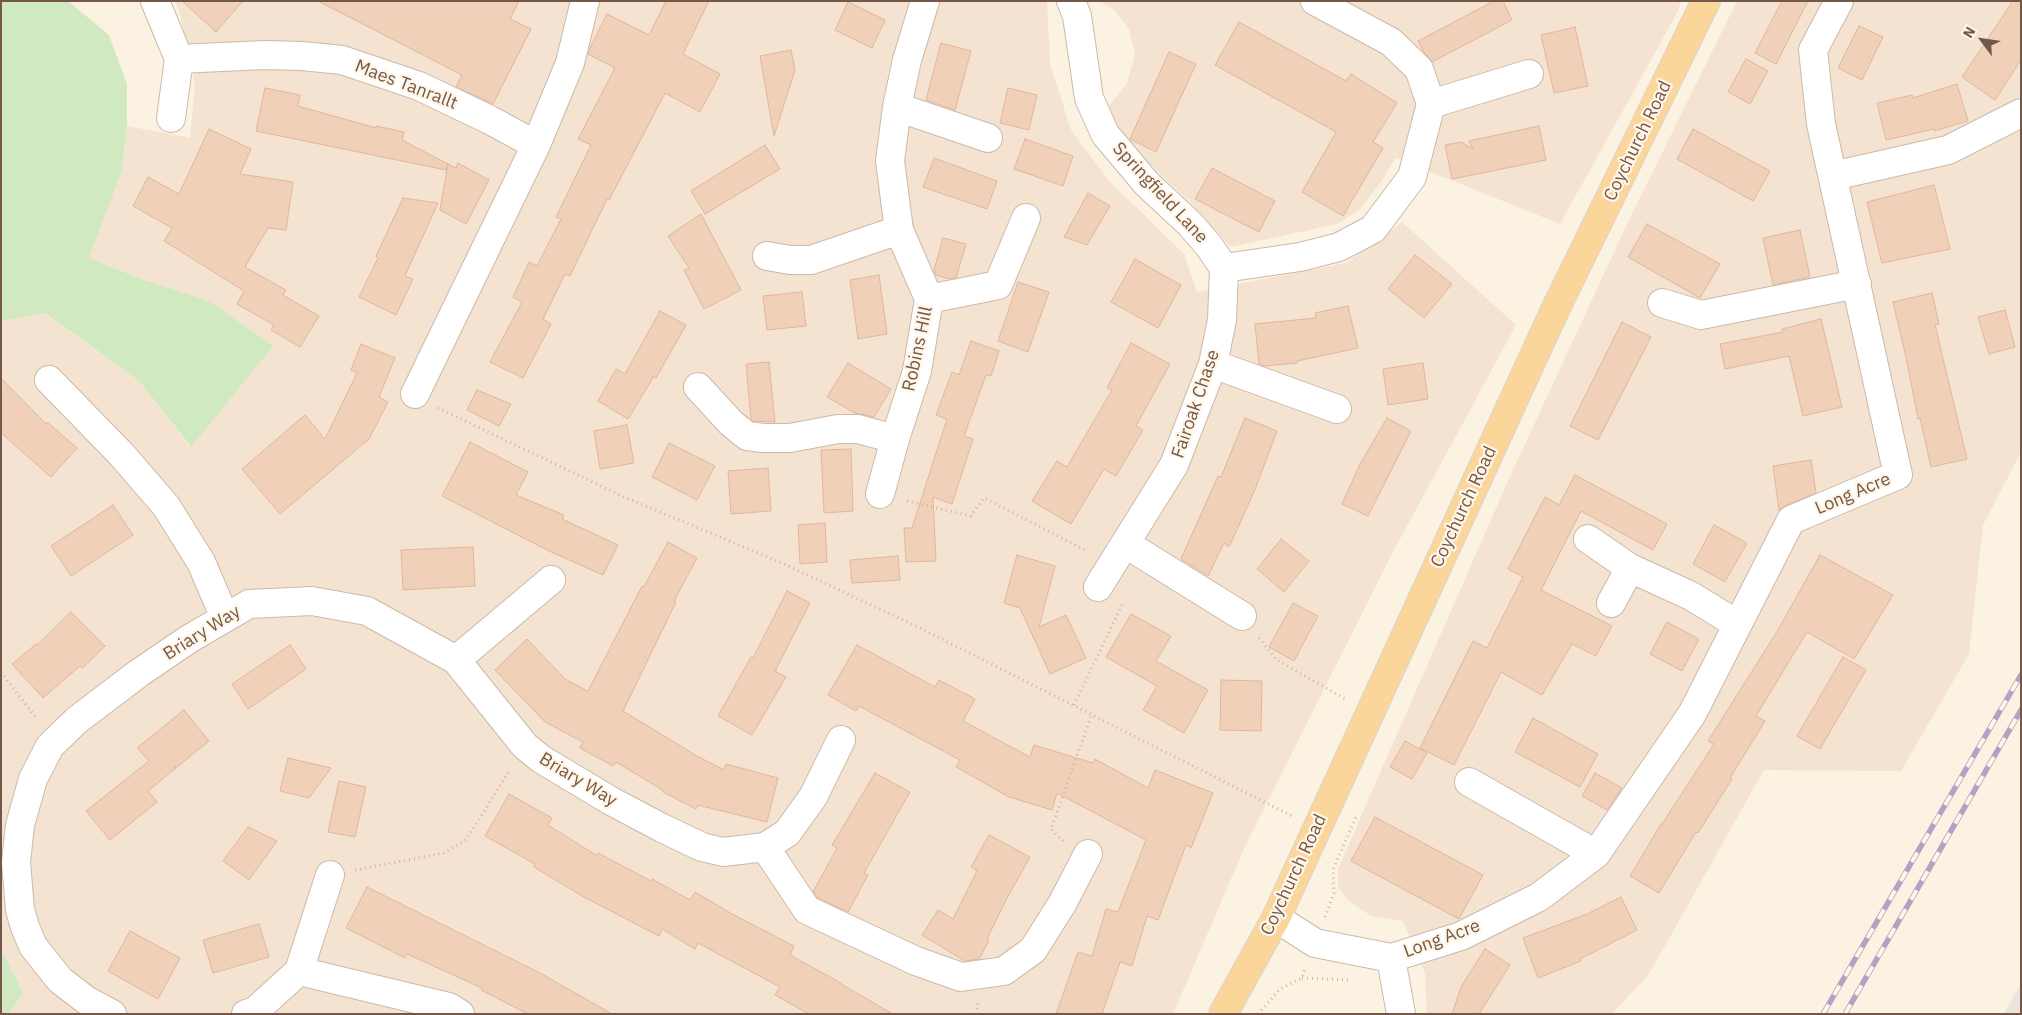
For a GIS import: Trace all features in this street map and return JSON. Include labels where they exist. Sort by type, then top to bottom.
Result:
[{"type":"main road","name":"Coychurch Road","points":[[1223,1014],[1276,918],[1555,310],[1706,1]]},
{"type":"street","points":[[155,1],[179,60],[171,118]]},
{"type":"street","points":[[415,394],[536,145],[570,63],[585,1]]},
{"type":"street","name":"Robins Hill","points":[[880,494],[917,371],[929,299],[899,230],[890,161],[897,107],[925,1]]},
{"type":"street","name":"Springfield Lane","points":[[1071,1],[1076,16],[1089,98],[1105,134],[1148,184],[1190,224],[1209,246],[1224,268]]},
{"type":"street","points":[[1224,268],[1300,257],[1339,247],[1373,229],[1412,177],[1431,104],[1418,69],[1391,42],[1315,1]]},
{"type":"street","name":"Long Acre","points":[[1276,918],[1315,943],[1391,958],[1461,936],[1539,897],[1596,854],[1692,714],[1791,520],[1898,475],[1821,124],[1813,50],[1839,1]]},
{"type":"street","name":"Maes Tanrallt","points":[[179,60],[264,55],[342,60],[419,86],[490,120],[536,145]]},
{"type":"street","points":[[1431,104],[1529,74]]},
{"type":"street","points":[[897,107],[988,138]]},
{"type":"street","points":[[1833,176],[1948,150],[2021,113]]},
{"type":"street","points":[[929,299],[998,286],[1026,218]]},
{"type":"street","points":[[767,256],[790,260],[811,260],[899,230]]},
{"type":"street","name":"Fairoak Chase","points":[[1098,587],[1174,465],[1213,364],[1222,320],[1224,268]]},
{"type":"street","points":[[1662,303],[1701,315],[1857,284]]},
{"type":"street","points":[[1213,364],[1337,409]]},
{"type":"street","points":[[49,380],[122,455],[166,506],[201,562],[225,618]]},
{"type":"street","points":[[698,387],[731,423],[747,436],[790,438],[838,429],[858,429],[895,439]]},
{"type":"street","points":[[1588,539],[1630,568],[1691,596],[1737,624]]},
{"type":"street","points":[[1119,554],[1242,616]]},
{"type":"street","points":[[1611,603],[1630,568]]},
{"type":"street","points":[[456,660],[551,580]]},
{"type":"street","name":"Briary Way","points":[[112,1014],[86,1000],[60,980],[33,946],[11,913],[20,825],[34,779],[54,742],[104,698],[175,649],[248,604],[312,601],[367,611],[456,660],[524,746],[541,759],[611,801],[702,847],[723,852],[765,847]]},
{"type":"street","points":[[841,740],[813,797],[787,833],[765,847],[808,910],[916,961],[961,977],[1004,971],[1034,950],[1062,904],[1088,854]]},
{"type":"street","points":[[1469,782],[1596,854]]},
{"type":"street","points":[[246,1014],[255,1011],[299,972],[330,874]]},
{"type":"street","points":[[1391,958],[1401,1014]]},
{"type":"street","points":[[299,972],[449,1008],[460,1014]]},
{"type":"path","points":[[415,394],[462,421],[624,497],[782,563],[924,630],[1296,818]]},
{"type":"path","points":[[880,494],[971,516],[984,498],[1119,554]]},
{"type":"path","points":[[1074,705],[1123,602],[1098,587]]},
{"type":"path","points":[[1242,616],[1277,660],[1351,703]]},
{"type":"path","points":[[1,672],[54,742]]},
{"type":"path","points":[[1088,854],[1066,843],[1052,829],[1092,714]]},
{"type":"path","points":[[330,874],[444,854],[466,840],[524,746]]},
{"type":"path","points":[[1304,857],[1333,870]]},
{"type":"path","points":[[1302,978],[1354,981]]},
{"type":"shaded area","points":[[175,1],[1047,1],[1050,64],[1071,130],[1110,182],[1184,254],[1197,292],[1346,263],[1402,222],[1516,325],[1393,552],[1245,846],[1173,1014],[1,1014],[1,321],[44,313],[139,381],[190,447],[147,281],[89,258],[122,171],[127,126],[190,138],[195,84],[180,14]]},
{"type":"shaded area","points":[[1099,1],[1681,1],[1677,13],[1560,224],[1396,158],[1379,185],[1360,209],[1337,224],[1231,247],[1191,203],[1135,150],[1109,115],[1109,106],[1127,83],[1135,54],[1129,29],[1114,10]]},
{"type":"shaded area","points":[[1737,1],[2021,1],[2021,452],[1983,525],[1969,654],[1901,771],[1764,770],[1649,974],[1612,1014],[1427,1014],[1425,973],[1403,921],[1371,916],[1348,900],[1338,887],[1338,869],[1507,483],[1628,222]]},
{"type":"shaded area","points":[[2021,983],[2021,1014],[2004,1014]]},
{"type":"green space","points":[[1,1],[68,1],[109,35],[127,84],[127,126],[122,171],[89,258],[147,281],[209,301],[273,346],[191,447],[139,381],[45,313],[1,321]]},
{"type":"green space","points":[[1,952],[23,993],[8,1014],[1,1014]]},
{"type":"building","points":[[182,1],[243,1],[216,32]]},
{"type":"building","points":[[318,1],[519,1],[510,19],[531,29],[493,104],[456,87],[462,75]]},
{"type":"building","points":[[666,1],[709,1],[683,54],[720,74],[700,112],[665,93],[609,200],[607,199],[570,276],[565,274],[543,319],[551,324],[523,378],[490,362],[522,302],[513,297],[529,262],[537,266],[561,219],[556,217],[591,145],[578,139],[615,68],[588,54],[590,48],[607,14],[649,35]]},
{"type":"building","points":[[1494,1],[1503,1],[1512,20],[1432,62],[1418,41]]},
{"type":"building","points":[[1782,1],[1808,1],[1776,64],[1755,53]]},
{"type":"building","points":[[2013,1],[2021,1],[2021,60],[1995,100],[1962,77]]},
{"type":"building","points":[[848,2],[885,20],[872,48],[835,30]]},
{"type":"building","points":[[1239,22],[1346,81],[1351,74],[1397,103],[1373,142],[1383,148],[1343,216],[1302,192],[1336,132],[1215,65]]},
{"type":"building","points":[[1859,26],[1883,37],[1862,80],[1838,68]]},
{"type":"building","points":[[1575,27],[1588,86],[1554,93],[1541,35]]},
{"type":"building","points":[[941,43],[971,51],[955,110],[926,100]]},
{"type":"building","points":[[791,50],[795,70],[774,136],[760,56]]},
{"type":"building","points":[[1169,52],[1196,64],[1156,152],[1130,139]]},
{"type":"building","points":[[1746,59],[1768,71],[1750,104],[1728,92]]},
{"type":"building","points":[[1957,84],[1968,121],[1934,131],[1934,129],[1886,140],[1877,103],[1912,95],[1913,98]]},
{"type":"building","points":[[265,88],[300,95],[298,106],[376,128],[376,126],[404,132],[402,140],[448,164],[446,170],[256,131]]},
{"type":"building","points":[[1008,88],[1037,95],[1029,130],[1000,123]]},
{"type":"building","points":[[1539,126],[1546,160],[1452,179],[1445,145],[1461,142],[1473,149],[1469,141]]},
{"type":"building","points":[[209,129],[251,149],[240,174],[293,182],[286,230],[268,228],[245,267],[286,290],[283,295],[319,316],[300,347],[271,330],[274,325],[237,304],[244,291],[164,241],[172,228],[133,206],[148,177],[179,194]]},
{"type":"building","points":[[1693,129],[1770,171],[1753,201],[1677,159]]},
{"type":"building","points":[[1025,139],[1073,156],[1063,186],[1014,169]]},
{"type":"building","points":[[765,145],[780,169],[705,214],[691,191]]},
{"type":"building","points":[[934,158],[997,181],[987,209],[923,187]]},
{"type":"building","points":[[458,163],[489,180],[466,224],[440,210],[448,164],[456,168]]},
{"type":"building","points":[[1212,168],[1275,201],[1259,232],[1195,199]]},
{"type":"building","points":[[1934,185],[1950,249],[1882,263],[1867,202]]},
{"type":"building","points":[[1088,193],[1110,206],[1087,245],[1064,237]]},
{"type":"building","points":[[403,198],[438,203],[405,276],[413,279],[396,315],[359,297],[378,258],[376,256]]},
{"type":"building","points":[[701,214],[741,290],[704,309],[684,270],[689,268],[668,236]]},
{"type":"building","points":[[1647,224],[1720,264],[1700,298],[1628,257]]},
{"type":"building","points":[[1800,230],[1810,277],[1773,285],[1763,238]]},
{"type":"building","points":[[943,238],[966,244],[956,278],[949,279],[936,275],[934,270]]},
{"type":"building","points":[[1415,255],[1452,284],[1424,318],[1388,289]]},
{"type":"building","points":[[1135,259],[1181,285],[1158,328],[1111,302]]},
{"type":"building","points":[[879,275],[887,334],[858,339],[850,280]]},
{"type":"building","points":[[1018,282],[1049,292],[1028,352],[998,341]]},
{"type":"building","points":[[802,292],[806,326],[767,330],[763,296]]},
{"type":"building","points":[[1932,293],[1939,324],[1935,325],[1967,459],[1931,467],[1920,418],[1918,419],[1893,302]]},
{"type":"building","points":[[1348,306],[1358,348],[1297,361],[1297,363],[1264,366],[1259,364],[1255,324],[1316,318],[1315,313]]},
{"type":"building","points":[[2005,310],[2015,347],[1989,354],[1978,317]]},
{"type":"building","points":[[660,311],[686,325],[656,378],[654,376],[628,419],[598,401],[616,369],[625,374]]},
{"type":"building","points":[[1821,319],[1842,407],[1803,416],[1789,356],[1725,369],[1720,344],[1783,332],[1782,329]]},
{"type":"building","points":[[1622,322],[1651,337],[1598,440],[1570,426]]},
{"type":"building","points":[[971,341],[999,351],[991,376],[986,375],[964,436],[973,439],[952,504],[933,497],[936,561],[906,562],[904,528],[912,528],[947,419],[936,415],[952,372],[959,375]]},
{"type":"building","points":[[1131,343],[1170,364],[1136,426],[1143,430],[1116,476],[1104,469],[1071,524],[1032,501],[1057,461],[1067,467],[1112,390],[1107,388]]},
{"type":"building","points":[[361,344],[395,358],[379,397],[388,402],[369,439],[280,514],[242,469],[305,415],[325,439],[357,373],[351,370]]},
{"type":"building","points":[[769,362],[775,422],[753,421],[751,419],[746,364]]},
{"type":"building","points":[[848,363],[891,389],[874,417],[855,413],[827,397]]},
{"type":"building","points":[[1423,363],[1428,399],[1388,405],[1383,369]]},
{"type":"building","points":[[1,378],[46,424],[47,422],[77,448],[51,477],[1,433]]},
{"type":"building","points":[[477,390],[511,404],[499,426],[467,410]]},
{"type":"building","points":[[1245,418],[1277,431],[1254,492],[1229,547],[1224,543],[1208,576],[1181,559],[1218,476],[1221,477]]},
{"type":"building","points":[[1387,418],[1411,431],[1368,516],[1342,504],[1359,466]]},
{"type":"building","points":[[627,425],[634,463],[600,469],[594,431]]},
{"type":"building","points":[[470,442],[528,472],[516,495],[564,515],[562,519],[618,545],[603,575],[549,551],[442,496]]},
{"type":"building","points":[[669,443],[715,466],[697,500],[652,477]]},
{"type":"building","points":[[851,449],[853,511],[824,513],[821,450]]},
{"type":"building","points":[[1811,460],[1816,493],[1779,510],[1773,466]]},
{"type":"building","points":[[768,468],[771,511],[731,514],[728,471]]},
{"type":"building","points":[[1575,475],[1667,524],[1653,550],[1581,511],[1541,590],[1612,626],[1596,656],[1572,644],[1542,695],[1501,672],[1454,765],[1420,748],[1473,641],[1487,648],[1523,577],[1508,569],[1545,497],[1559,505]]},
{"type":"building","points":[[113,505],[133,535],[71,576],[51,546]]},
{"type":"building","points":[[825,523],[827,562],[800,564],[798,525]]},
{"type":"building","points":[[1714,525],[1747,543],[1725,582],[1693,564]]},
{"type":"building","points":[[1281,539],[1309,561],[1284,592],[1257,569]]},
{"type":"building","points":[[668,542],[697,558],[674,601],[676,602],[623,711],[697,756],[724,770],[726,764],[778,778],[767,822],[698,805],[696,809],[663,792],[616,762],[613,766],[580,748],[583,742],[545,722],[495,670],[527,639],[565,679],[588,691],[642,586],[644,587]]},
{"type":"building","points":[[473,547],[475,586],[403,590],[401,550]]},
{"type":"building","points":[[1017,555],[1055,566],[1039,627],[1066,615],[1086,658],[1050,674],[1020,608],[1004,603]]},
{"type":"building","points":[[1820,555],[1893,595],[1854,659],[1807,632],[1756,716],[1765,721],[1730,778],[1732,779],[1698,833],[1696,832],[1659,893],[1630,876],[1661,824],[1714,744],[1708,741],[1778,630]]},
{"type":"building","points":[[898,556],[900,580],[852,583],[850,560]]},
{"type":"building","points":[[787,591],[810,603],[775,671],[786,677],[752,735],[718,716],[751,657],[753,658]]},
{"type":"building","points":[[1293,603],[1318,616],[1294,661],[1269,647]]},
{"type":"building","points":[[71,612],[105,646],[83,668],[80,666],[43,698],[12,664],[37,645]]},
{"type":"building","points":[[1131,614],[1171,636],[1156,661],[1208,690],[1184,733],[1143,710],[1157,686],[1106,657]]},
{"type":"building","points":[[1667,622],[1699,639],[1682,671],[1650,654]]},
{"type":"building","points":[[290,645],[306,669],[248,709],[232,684]]},
{"type":"building","points":[[857,645],[935,687],[939,680],[975,699],[963,721],[1030,757],[1034,745],[1093,763],[1095,759],[1148,788],[1155,770],[1213,793],[1191,848],[1186,845],[1158,920],[1147,916],[1132,966],[1120,962],[1102,1014],[1056,1014],[1078,952],[1092,956],[1106,909],[1118,912],[1146,840],[1057,793],[1052,810],[1009,797],[956,767],[960,760],[859,706],[856,711],[828,695]]},
{"type":"building","points":[[1843,657],[1866,670],[1820,749],[1797,736]]},
{"type":"building","points":[[1221,680],[1262,681],[1261,731],[1220,730]]},
{"type":"building","points":[[184,710],[209,741],[177,767],[174,767],[176,768],[148,791],[157,802],[110,840],[86,811],[149,761],[137,748]]},
{"type":"building","points":[[1533,718],[1598,754],[1580,787],[1515,752]]},
{"type":"building","points":[[1405,741],[1427,753],[1412,779],[1390,767]]},
{"type":"building","points":[[288,758],[331,768],[309,798],[280,791]]},
{"type":"building","points":[[875,773],[910,792],[864,873],[868,875],[848,912],[818,898],[813,892],[837,848],[832,845]]},
{"type":"building","points":[[1595,773],[1622,788],[1607,810],[1582,796]]},
{"type":"building","points":[[339,781],[366,787],[355,837],[328,832]]},
{"type":"building","points":[[509,794],[552,818],[548,825],[596,855],[598,853],[690,900],[695,892],[734,915],[794,946],[790,955],[893,1014],[809,1014],[775,995],[780,987],[698,943],[695,949],[662,929],[659,936],[582,896],[534,867],[535,864],[485,836]]},
{"type":"building","points":[[1375,817],[1483,875],[1459,919],[1351,861]]},
{"type":"building","points":[[248,827],[277,841],[249,880],[223,861]]},
{"type":"building","points":[[989,835],[1030,857],[1005,902],[979,959],[965,961],[922,935],[938,910],[953,919],[977,871],[971,867]]},
{"type":"building","points":[[367,887],[540,973],[612,1014],[528,1014],[481,990],[482,988],[407,954],[405,958],[346,928]]},
{"type":"building","points":[[1621,897],[1637,930],[1580,959],[1581,961],[1538,978],[1523,938],[1587,914]]},
{"type":"building","points":[[259,924],[269,957],[213,973],[203,940]]},
{"type":"building","points":[[130,931],[180,958],[158,999],[108,971]]},
{"type":"building","points":[[1485,949],[1510,965],[1479,1014],[1452,1014],[1461,987]]},
{"type":"railway","points":[[1823,1014],[2021,675]]},
{"type":"railway","points":[[1845,1014],[2021,710]]}]
